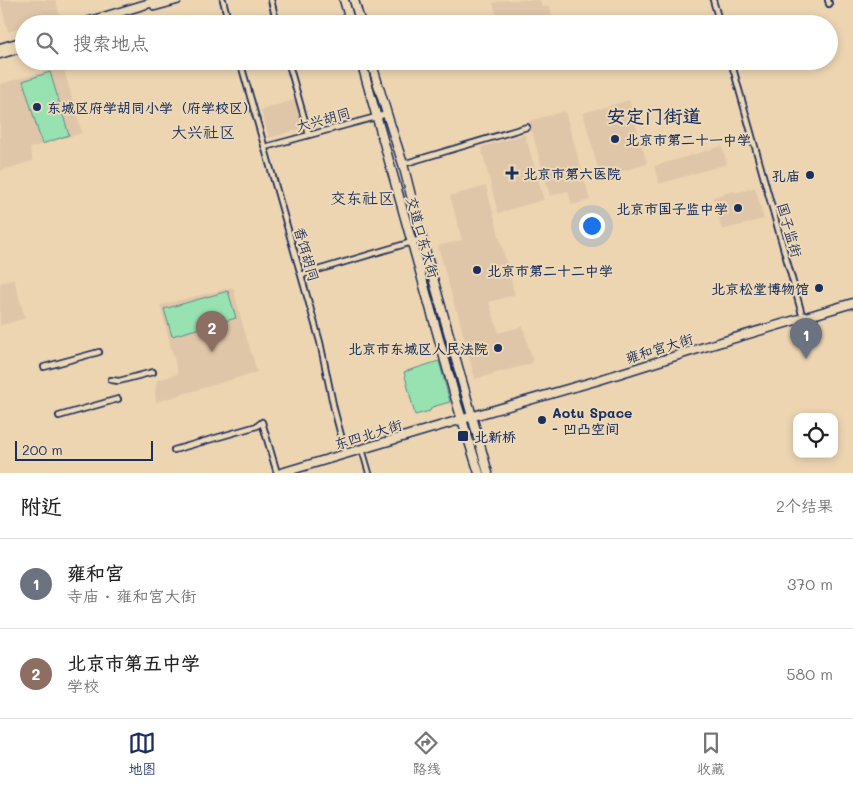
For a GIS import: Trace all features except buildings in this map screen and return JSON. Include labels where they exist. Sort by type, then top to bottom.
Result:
[{"type":"main road","points":[[110,15],[160,0]]},
{"type":"main road","points":[[128,15],[178,0]]},
{"type":"main road","points":[[344,0],[348,15]]},
{"type":"main road","points":[[354,0],[358,15]]},
{"type":"main road","points":[[0,48],[15,44]]},
{"type":"main road","points":[[0,54],[15,50]]},
{"type":"main road","name":"交道口东大街","points":[[363,70],[458,407],[479,473]]},
{"type":"main road","name":"交道口东大街","points":[[374,70],[403,164],[422,239],[488,473]]},
{"type":"main road","name":"雍和宫大街","points":[[463,418],[853,303]]},
{"type":"main road","name":"东四北大街","points":[[281,473],[463,418]]},
{"type":"street","points":[[223,0],[227,15]]},
{"type":"street","points":[[271,0],[275,15]]},
{"type":"street","points":[[713,0],[717,15]]},
{"type":"street","name":"香饵胡同","points":[[243,70],[320,342],[334,409],[346,454]]},
{"type":"street","points":[[291,70],[309,135]]},
{"type":"street","name":"国子监街","points":[[734,70],[803,318]]},
{"type":"street","name":"大兴胡同","points":[[265,147],[386,114]]},
{"type":"street","points":[[403,164],[528,127]]},
{"type":"street","points":[[301,275],[422,239]]},
{"type":"street","points":[[44,367],[99,352]]},
{"type":"street","points":[[111,380],[119,381],[154,372]]},
{"type":"street","points":[[59,416],[118,399]]},
{"type":"street","points":[[174,450],[257,426],[262,422],[276,473]]},
{"type":"street","points":[[362,449],[369,473]]},
{"type":"shaded area","points":[[0,0],[56,0],[60,15],[15,15],[15,30],[8,32]]},
{"type":"shaded area","points":[[505,0],[540,0],[542,7],[550,6],[552,15],[496,15],[493,3]]},
{"type":"shaded area","name":"东城区府学胡同小学（府学校区）","points":[[49,70],[64,70],[82,133],[30,148],[33,161],[0,171],[0,84]]},
{"type":"shaded area","points":[[296,99],[304,128],[269,138],[261,110]]},
{"type":"shaded area","name":"北京市第二十一中学","points":[[629,100],[647,164],[606,176],[604,171],[599,172],[583,113]]},
{"type":"shaded area","name":"北京市第六医院","points":[[565,111],[590,200],[572,205],[568,191],[550,196],[529,121]]},
{"type":"shaded area","name":"北京市第六医院","points":[[525,134],[544,200],[498,213],[481,147]]},
{"type":"shaded area","points":[[722,146],[727,164],[659,184],[654,166]]},
{"type":"shaded area","name":"北京市第二十二中学","points":[[486,186],[515,295],[489,302],[499,333],[523,326],[533,363],[475,379],[438,246],[462,240],[450,196]]},
{"type":"shaded area","name":"北京市国子监中学","points":[[755,187],[764,219],[722,230],[713,197]]},
{"type":"shaded area","points":[[14,279],[25,318],[0,326],[0,283]]},
{"type":"shaded area","points":[[233,287],[257,372],[156,402],[157,380],[178,374],[160,305]]},
{"type":"green space","points":[[50,72],[69,135],[42,144],[23,81]]},
{"type":"green space","points":[[228,291],[236,318],[172,336],[164,309]]},
{"type":"green space","points":[[439,361],[450,402],[432,407],[430,411],[415,415],[404,372]]},
{"type":"place","name":"东城区府学胡同小学（府学校区）","points":[[37,107]]},
{"type":"place","name":"北京市第二十一中学","points":[[615,139]]},
{"type":"place","name":"北京市第六医院","points":[[512,173]]},
{"type":"place","name":"孔庙","points":[[810,175]]},
{"type":"place","name":"北京市国子监中学","points":[[738,208]]},
{"type":"place","name":"北京市第二十二中学","points":[[477,270]]},
{"type":"place","name":"北京松堂博物馆","points":[[819,288]]},
{"type":"place","name":"北京市东城区人民法院","points":[[498,348]]},
{"type":"place","name":"北京市第五中学","points":[[212,352]]},
{"type":"place","name":"雍和宫","points":[[806,359]]},
{"type":"place","name":"Aotu Space - 凹凸空间","points":[[542,420]]},
{"type":"place","name":"北新桥","points":[[463,436]]},
{"type":"district","name":"安定门街道","points":[[654,115]]},
{"type":"district","name":"大兴社区","points":[[203,131]]},
{"type":"district","name":"交东社区","points":[[362,197]]}]
